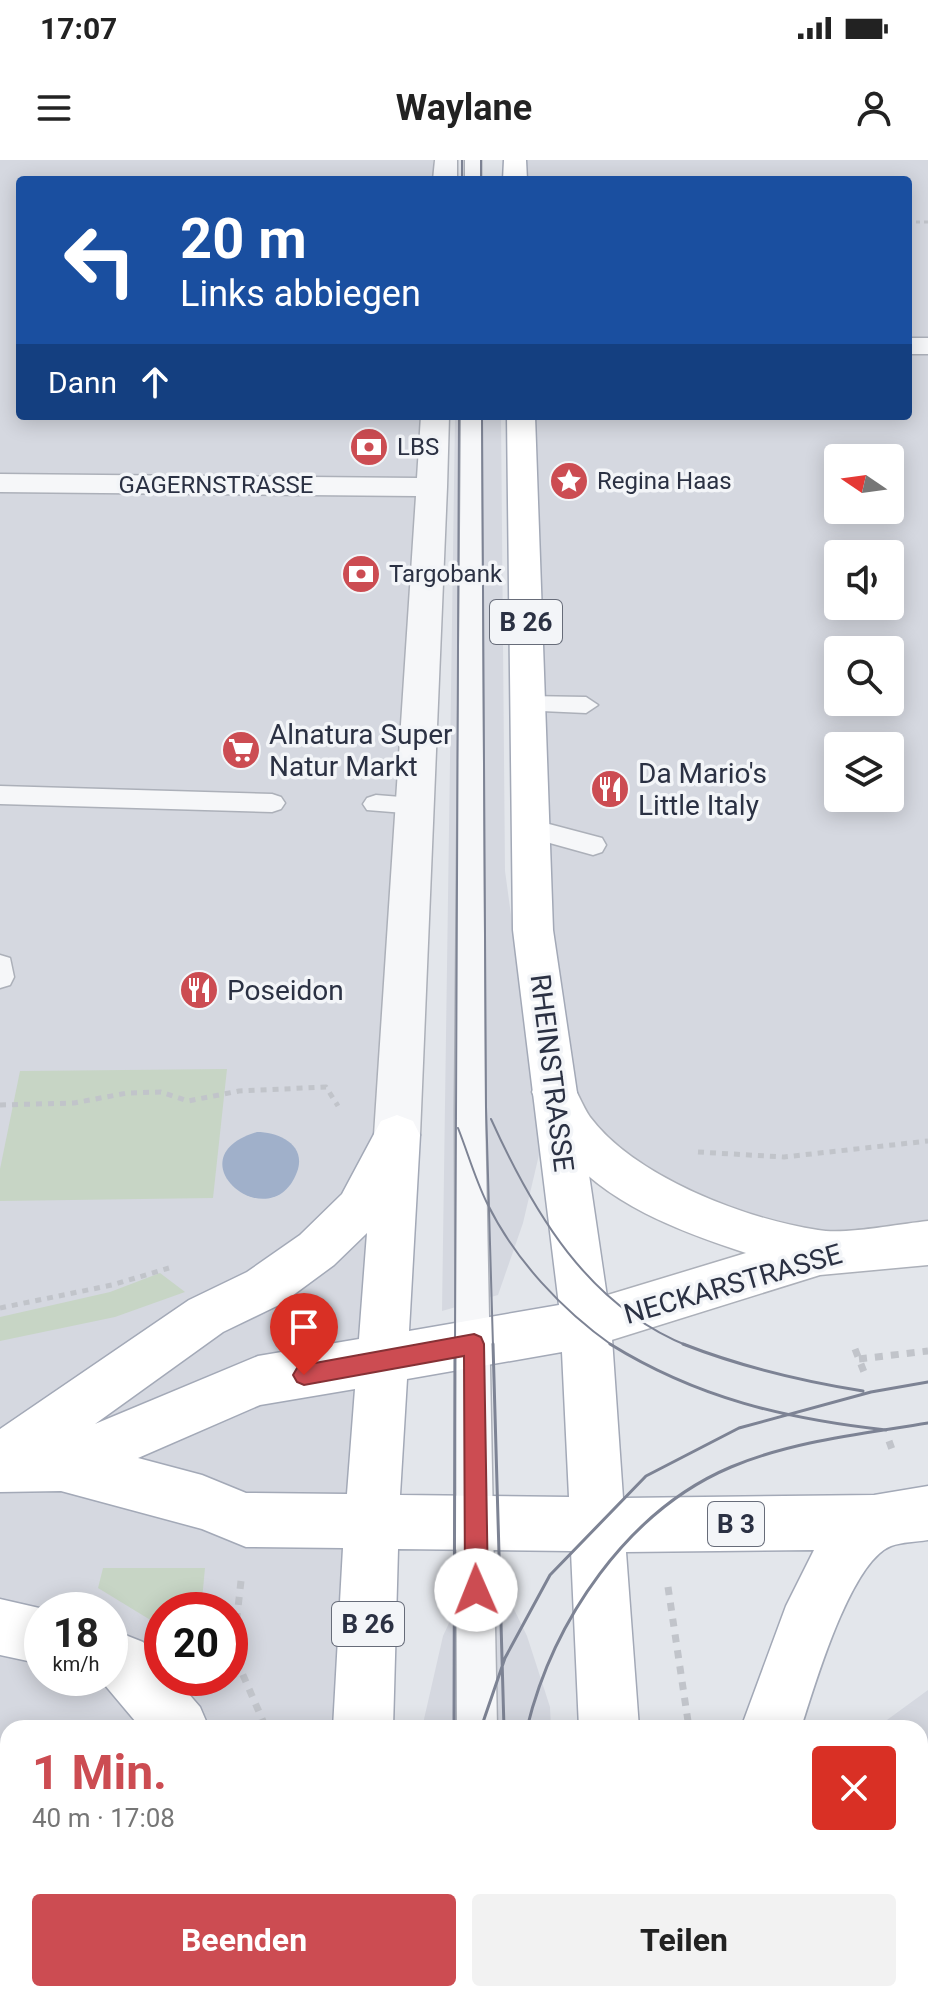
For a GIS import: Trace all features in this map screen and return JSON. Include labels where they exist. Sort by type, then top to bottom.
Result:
[{"type":"main road","name":"RHEINSTRASSE","points":[[521,420],[533,930],[586,1324],[609,1720]]},
{"type":"main road","points":[[554,1092],[577,1134],[618,1170],[662,1198],[727,1227],[820,1253]]},
{"type":"main road","points":[[372,1520],[397,1135]]},
{"type":"main road","points":[[0,1463],[206,1316],[264,1288],[317,1250],[359,1209],[397,1135]]},
{"type":"main road","name":"NECKARSTRASSE","points":[[586,1324],[820,1253],[928,1243]]},
{"type":"main road","name":"B 3","points":[[61,1465],[258,1381],[586,1324]]},
{"type":"main road","name":"B 3","points":[[0,1463],[61,1465],[202,1502],[246,1520],[597,1524],[874,1522],[928,1513]]},
{"type":"main road","name":"B 26","points":[[363,1720],[372,1520]]},
{"type":"main road","points":[[774,1720],[814,1606],[838,1562],[874,1522]]},
{"type":"main road","points":[[0,1627],[24,1632]]},
{"type":"main road","points":[[128,1668],[172,1720]]},
{"type":"street","points":[[397,1135],[417,805],[435,420]]},
{"type":"street","name":"GAGERNSTRASSE","points":[[0,483],[432,487]]},
{"type":"lane","points":[[471,420],[470,1111],[477,1720]]},
{"type":"lane","points":[[527,704],[586,705]]},
{"type":"lane","points":[[0,795],[272,803]]},
{"type":"lane","points":[[376,804],[417,805]]},
{"type":"lane","points":[[530,828],[593,845]]},
{"type":"lane","points":[[0,966],[3,967],[0,977]]},
{"type":"path","points":[[0,1105],[74,1103],[127,1093],[161,1092],[188,1101],[239,1091],[326,1087],[341,1110]]},
{"type":"path","points":[[686,1147],[699,1152],[784,1157],[928,1141]]},
{"type":"path","points":[[0,1308],[112,1285],[184,1263]]},
{"type":"path","points":[[855,1349],[864,1372]]},
{"type":"path","points":[[859,1359],[928,1351]]},
{"type":"path","points":[[242,1568],[233,1652],[263,1720]]},
{"type":"shaded area","points":[[0,160],[433,160],[433,176],[16,176],[16,420],[424,420],[348,1720],[0,1720]]},
{"type":"shaded area","points":[[515,160],[928,160],[928,1243],[820,1253],[662,1198],[554,1092],[521,420],[912,420],[912,176],[515,176]]},
{"type":"shaded area","points":[[455,420],[501,420],[505,871],[542,1142],[523,1223],[498,1295],[442,1311]]},
{"type":"shaded area","points":[[483,1578],[509,1599],[527,1636],[550,1707],[551,1720],[424,1720],[443,1636],[463,1593]]},
{"type":"shaded area","points":[[928,1690],[928,1720],[887,1720]]},
{"type":"green space","points":[[227,1069],[213,1198],[0,1201],[0,1169],[20,1071]]},
{"type":"green space","points":[[160,1273],[185,1292],[115,1317],[0,1341],[0,1317],[110,1292]]},
{"type":"green space","points":[[103,1568],[205,1568],[203,1592],[144,1592],[144,1616],[128,1606],[128,1592],[105,1592],[98,1588]]},
{"type":"water","points":[[257,1132],[282,1138],[295,1147],[298,1154],[297,1172],[284,1191],[268,1199],[250,1197],[235,1188],[225,1174],[223,1159],[233,1144]]},
{"type":"tram line","points":[[462,160],[462,176]]},
{"type":"tram line","points":[[481,160],[481,176]]},
{"type":"tram line","points":[[455,1346],[459,420]]},
{"type":"tram line","points":[[482,420],[489,1206]]},
{"type":"tram line","points":[[491,1119],[545,1221],[593,1281],[621,1307],[653,1329],[687,1345]]},
{"type":"tram line","points":[[458,1128],[489,1206]]},
{"type":"tram line","points":[[489,1206],[511,1244],[541,1282],[611,1345]]},
{"type":"tram line","points":[[489,1206],[493,1346]]},
{"type":"tram line","points":[[454,1720],[455,1344]]},
{"type":"tram line","points":[[493,1344],[502,1666]]},
{"type":"tram line","points":[[611,1345],[676,1379],[709,1392],[789,1414]]},
{"type":"tram line","points":[[687,1345],[772,1372],[863,1391]]},
{"type":"tram line","points":[[789,1414],[871,1392],[928,1382]]},
{"type":"tram line","points":[[502,1666],[550,1575],[646,1476],[739,1428],[789,1414]]},
{"type":"tram line","points":[[789,1414],[885,1430]]},
{"type":"tram line","points":[[885,1430],[928,1423]]},
{"type":"tram line","points":[[529,1720],[555,1648],[576,1610],[600,1574],[659,1511],[693,1486],[755,1458],[828,1439],[885,1430]]},
{"type":"tram line","points":[[484,1720],[502,1666]]},
{"type":"tram line","points":[[502,1666],[504,1720]]},
{"type":"place","name":"LBS","points":[[369,447]]},
{"type":"place","name":"Regina Haas","points":[[569,481]]},
{"type":"place","name":"Targobank","points":[[361,574]]},
{"type":"place","name":"Alnatura Super Natur Markt","points":[[241,750]]},
{"type":"place","name":"Da Mario's Little Italy","points":[[610,789]]},
{"type":"place","name":"Poseidon","points":[[199,990]]},
{"type":"route","points":[[304,1375],[474,1344],[476,1590]]}]
